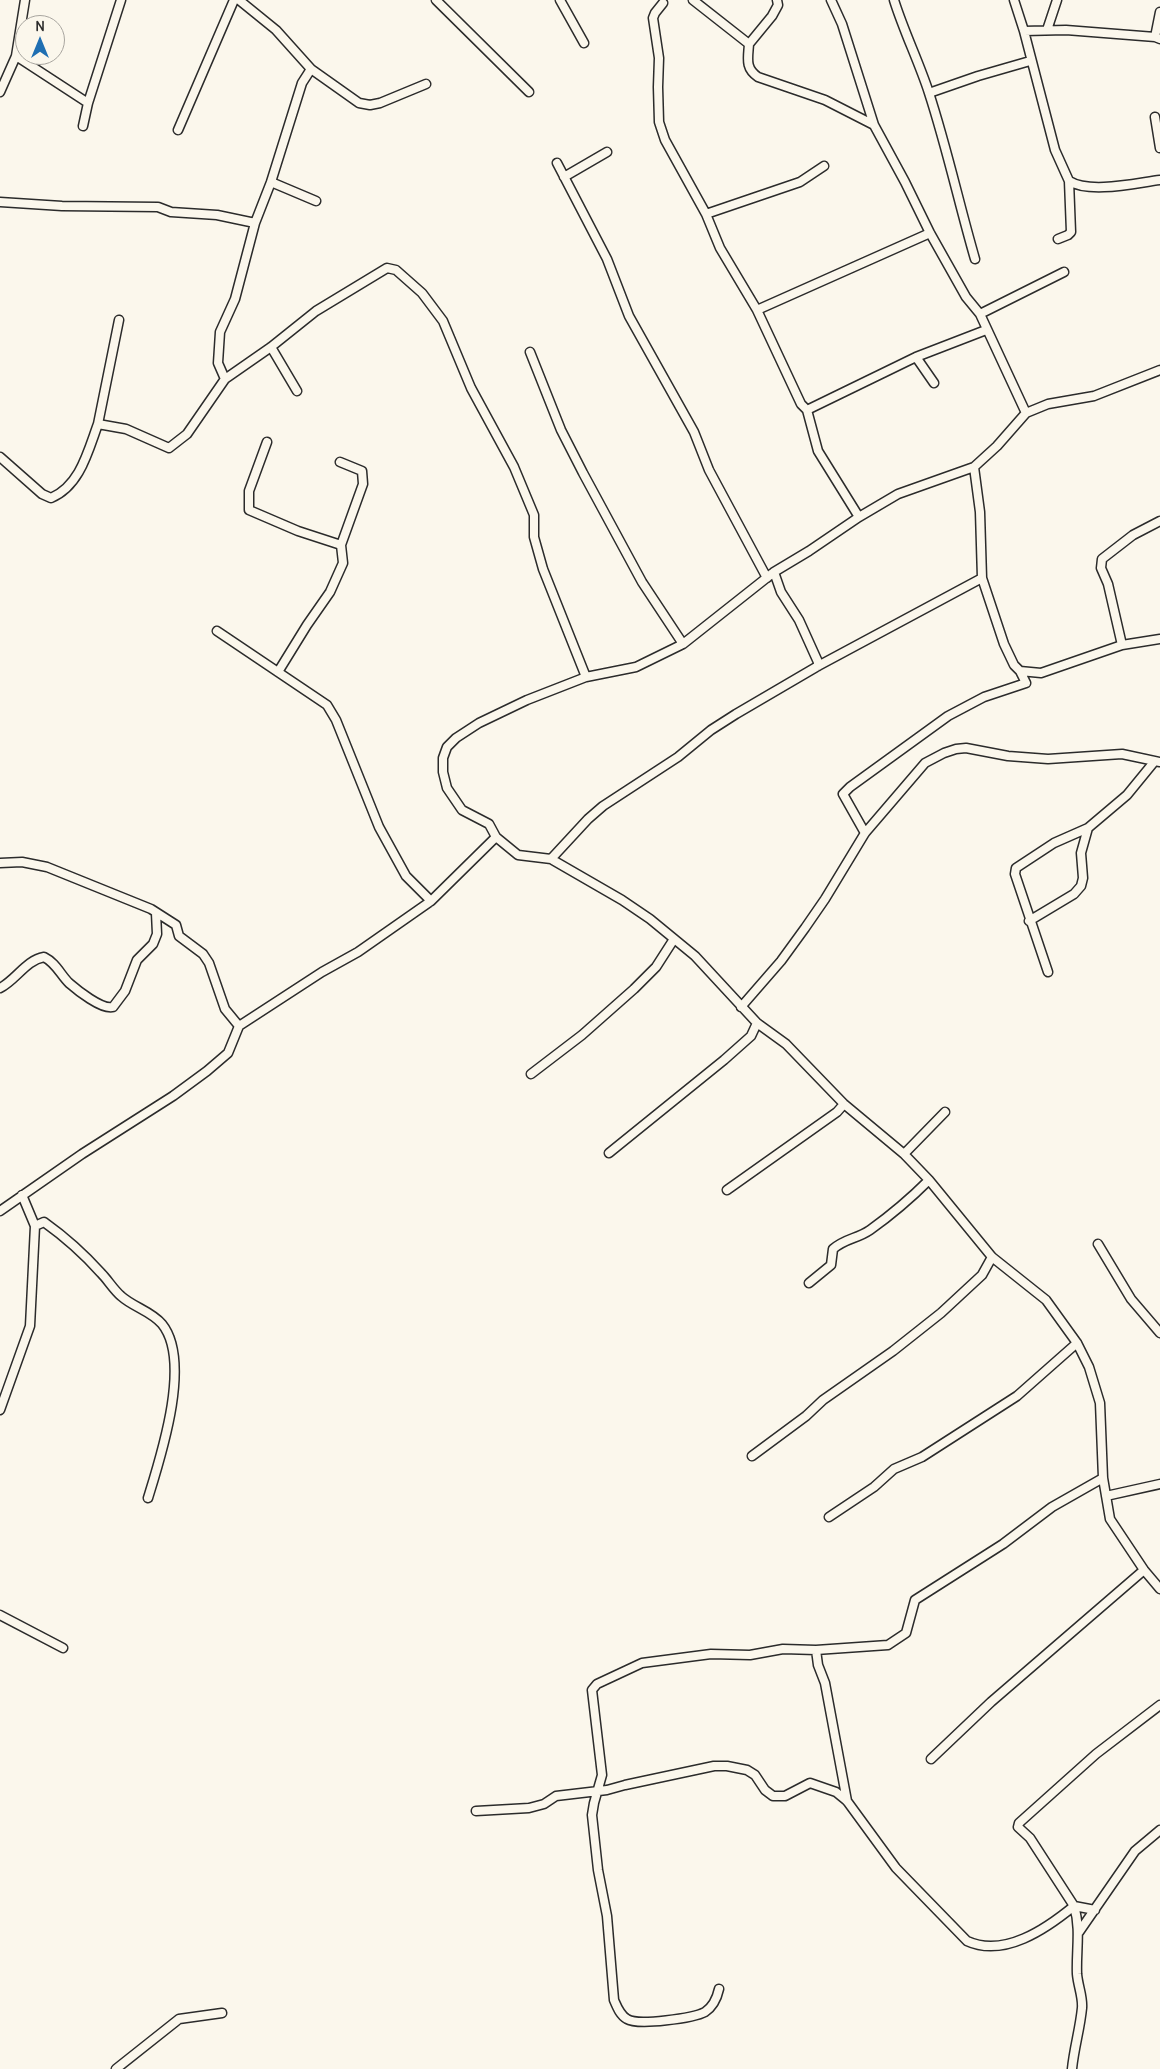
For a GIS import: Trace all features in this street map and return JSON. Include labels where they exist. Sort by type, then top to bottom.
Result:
[{"type":"street","points":[[23,15],[25,0]]},
{"type":"street","points":[[83,126],[88,103],[121,0]]},
{"type":"street","points":[[178,130],[234,0]]},
{"type":"street","points":[[238,0],[276,30],[311,69],[358,103],[380,104],[426,84]]},
{"type":"street","points":[[436,0],[529,92]]},
{"type":"street","points":[[560,0],[584,43]]},
{"type":"street","points":[[693,0],[749,44]]},
{"type":"street","points":[[777,0],[778,5],[772,16],[749,44],[748,63],[750,72],[758,78],[826,100],[874,125]]},
{"type":"street","points":[[831,0],[842,24],[874,125],[930,233],[966,297],[980,314],[1026,414]]},
{"type":"street","points":[[894,0],[929,93],[956,183],[974,259]]},
{"type":"street","points":[[1014,0],[1055,150],[1070,181],[1070,234],[1058,239]]},
{"type":"street","points":[[1047,30],[1057,0]]},
{"type":"street","points":[[663,3],[653,18],[659,58],[659,122],[665,140],[706,214],[720,248],[757,310],[801,404],[807,410],[818,451],[859,517]]},
{"type":"street","points":[[1024,31],[1047,30],[1158,38],[1160,12]]},
{"type":"street","points":[[0,92],[15,58]]},
{"type":"street","points":[[929,93],[978,76],[1030,62]]},
{"type":"street","points":[[30,65],[88,103]]},
{"type":"street","points":[[225,378],[218,363],[220,332],[235,299],[255,222],[271,182],[302,84],[311,69]]},
{"type":"street","points":[[1155,117],[1160,148]]},
{"type":"street","points":[[564,177],[607,152]]},
{"type":"street","points":[[557,163],[607,259],[629,316],[694,432],[709,470],[766,578]]},
{"type":"street","points":[[706,214],[800,182],[824,166]]},
{"type":"street","points":[[1070,181],[1077,186],[1089,187],[1160,180]]},
{"type":"street","points":[[271,182],[316,201]]},
{"type":"street","points":[[0,202],[62,206],[158,207],[171,212],[216,215],[255,222]]},
{"type":"street","points":[[757,310],[930,233]]},
{"type":"street","points":[[98,424],[126,429],[169,448],[187,434],[225,378],[271,347],[316,312],[387,268],[396,270],[422,293],[442,321],[471,388],[500,438],[534,514],[534,537],[543,569],[586,677]]},
{"type":"street","points":[[980,314],[1048,278],[1064,272]]},
{"type":"street","points":[[0,457],[42,494],[52,498],[68,488],[78,474],[98,424],[119,320]]},
{"type":"street","points":[[807,410],[916,357],[986,330]]},
{"type":"street","points":[[271,347],[297,391]]},
{"type":"street","points":[[530,352],[561,430],[583,473],[642,582],[683,644]]},
{"type":"street","points":[[916,357],[934,383]]},
{"type":"street","points":[[1160,370],[1094,396],[1048,404],[1026,414],[998,446],[974,467],[898,494],[859,517],[810,551],[774,572],[683,644],[636,667],[586,677],[527,700],[479,723],[447,747],[443,758],[443,772],[447,788],[462,810],[489,824],[496,837],[518,856],[551,859],[622,900],[695,956],[756,1023],[786,1044],[844,1104],[904,1154],[929,1180],[992,1256],[1046,1300],[1077,1343],[1089,1368],[1100,1403],[1103,1478],[1110,1519],[1144,1570],[1160,1589]]},
{"type":"street","points":[[267,442],[249,492],[249,510],[298,531],[341,545]]},
{"type":"street","points":[[278,672],[330,592],[342,562],[341,545],[363,484],[362,471],[340,462]]},
{"type":"street","points":[[865,833],[843,794],[850,787],[948,716],[984,697],[1026,682],[1014,665],[1004,644],[982,578],[980,512],[974,467]]},
{"type":"street","points":[[1122,646],[1108,584],[1101,568],[1102,559],[1133,535],[1160,522]]},
{"type":"street","points":[[774,572],[781,592],[799,620],[818,662],[818,666]]},
{"type":"street","points":[[551,859],[588,819],[603,806],[678,757],[728,720],[818,666],[982,578]]},
{"type":"street","points":[[216,631],[327,705],[336,720],[379,827],[406,876],[431,902]]},
{"type":"street","points":[[1020,671],[1041,673],[1122,646],[1160,639]]},
{"type":"street","points":[[741,1007],[781,961],[815,914],[865,833],[926,763],[956,749],[966,748],[1008,756],[1048,759],[1122,754],[1157,762],[1128,795],[1088,828],[1054,844],[1016,868],[1015,874],[1029,921],[1048,972]]},
{"type":"street","points":[[1029,921],[1074,894],[1081,886],[1083,878],[1081,853],[1088,828]]},
{"type":"street","points":[[0,1211],[82,1154],[173,1096],[207,1071],[228,1053],[239,1026],[322,972],[358,952],[431,902],[496,837]]},
{"type":"street","points":[[0,863],[22,862],[47,866],[151,909],[176,925],[179,936],[203,954],[209,962],[225,1010],[239,1026]]},
{"type":"street","points":[[0,988],[8,984],[33,961],[44,957],[50,960],[75,988],[104,1007],[113,1007],[125,991],[137,960],[152,944],[158,934],[156,913]]},
{"type":"street","points":[[530,1074],[582,1035],[634,989],[656,967],[674,939]]},
{"type":"street","points":[[609,1153],[724,1060],[751,1036],[756,1023]]},
{"type":"street","points":[[727,1190],[838,1112],[844,1104]]},
{"type":"street","points":[[904,1154],[945,1112]]},
{"type":"street","points":[[808,1283],[831,1265],[832,1250],[842,1241],[868,1232],[909,1200],[929,1180]]},
{"type":"street","points":[[0,1410],[30,1326],[35,1226],[22,1195]]},
{"type":"street","points":[[35,1226],[44,1222],[62,1234],[103,1274],[121,1297],[155,1316],[163,1325],[173,1347],[173,1390],[166,1434],[148,1498]]},
{"type":"street","points":[[1098,1244],[1131,1299],[1160,1333]]},
{"type":"street","points":[[752,1456],[806,1416],[823,1400],[873,1365],[941,1313],[982,1275],[992,1256]]},
{"type":"street","points":[[829,1517],[874,1488],[894,1469],[922,1458],[1017,1396],[1077,1343]]},
{"type":"street","points":[[720,1989],[716,2000],[705,2012],[690,2016],[642,2022],[628,2020],[619,2011],[614,2000],[607,1916],[598,1870],[592,1815],[602,1775],[591,1696],[592,1690],[597,1684],[642,1663],[711,1654],[750,1655],[783,1650],[816,1650],[888,1644],[906,1632],[915,1600],[1003,1544],[1052,1507],[1103,1478]]},
{"type":"street","points":[[1106,1496],[1160,1484]]},
{"type":"street","points":[[931,1759],[991,1702],[1144,1570]]},
{"type":"street","points":[[0,1615],[63,1648]]},
{"type":"street","points":[[816,1650],[818,1665],[825,1683],[847,1801]]},
{"type":"street","points":[[1072,2069],[1082,2006],[1077,1976],[1079,1932],[1074,1906],[1030,1838],[1018,1827],[1019,1823],[1096,1754],[1160,1705]]},
{"type":"street","points":[[476,1811],[529,1808],[544,1804],[556,1796],[598,1791],[696,1770],[727,1766],[747,1770],[755,1775],[765,1790],[774,1796],[785,1796],[810,1783],[836,1792],[847,1801],[896,1868],[972,1944],[992,1947],[1016,1942],[1057,1920],[1074,1906]]},
{"type":"street","points":[[1079,1932],[1135,1851],[1160,1830]]},
{"type":"street","points":[[1074,1906],[1095,1910]]},
{"type":"street","points":[[116,2069],[179,2019],[222,2014]]}]
